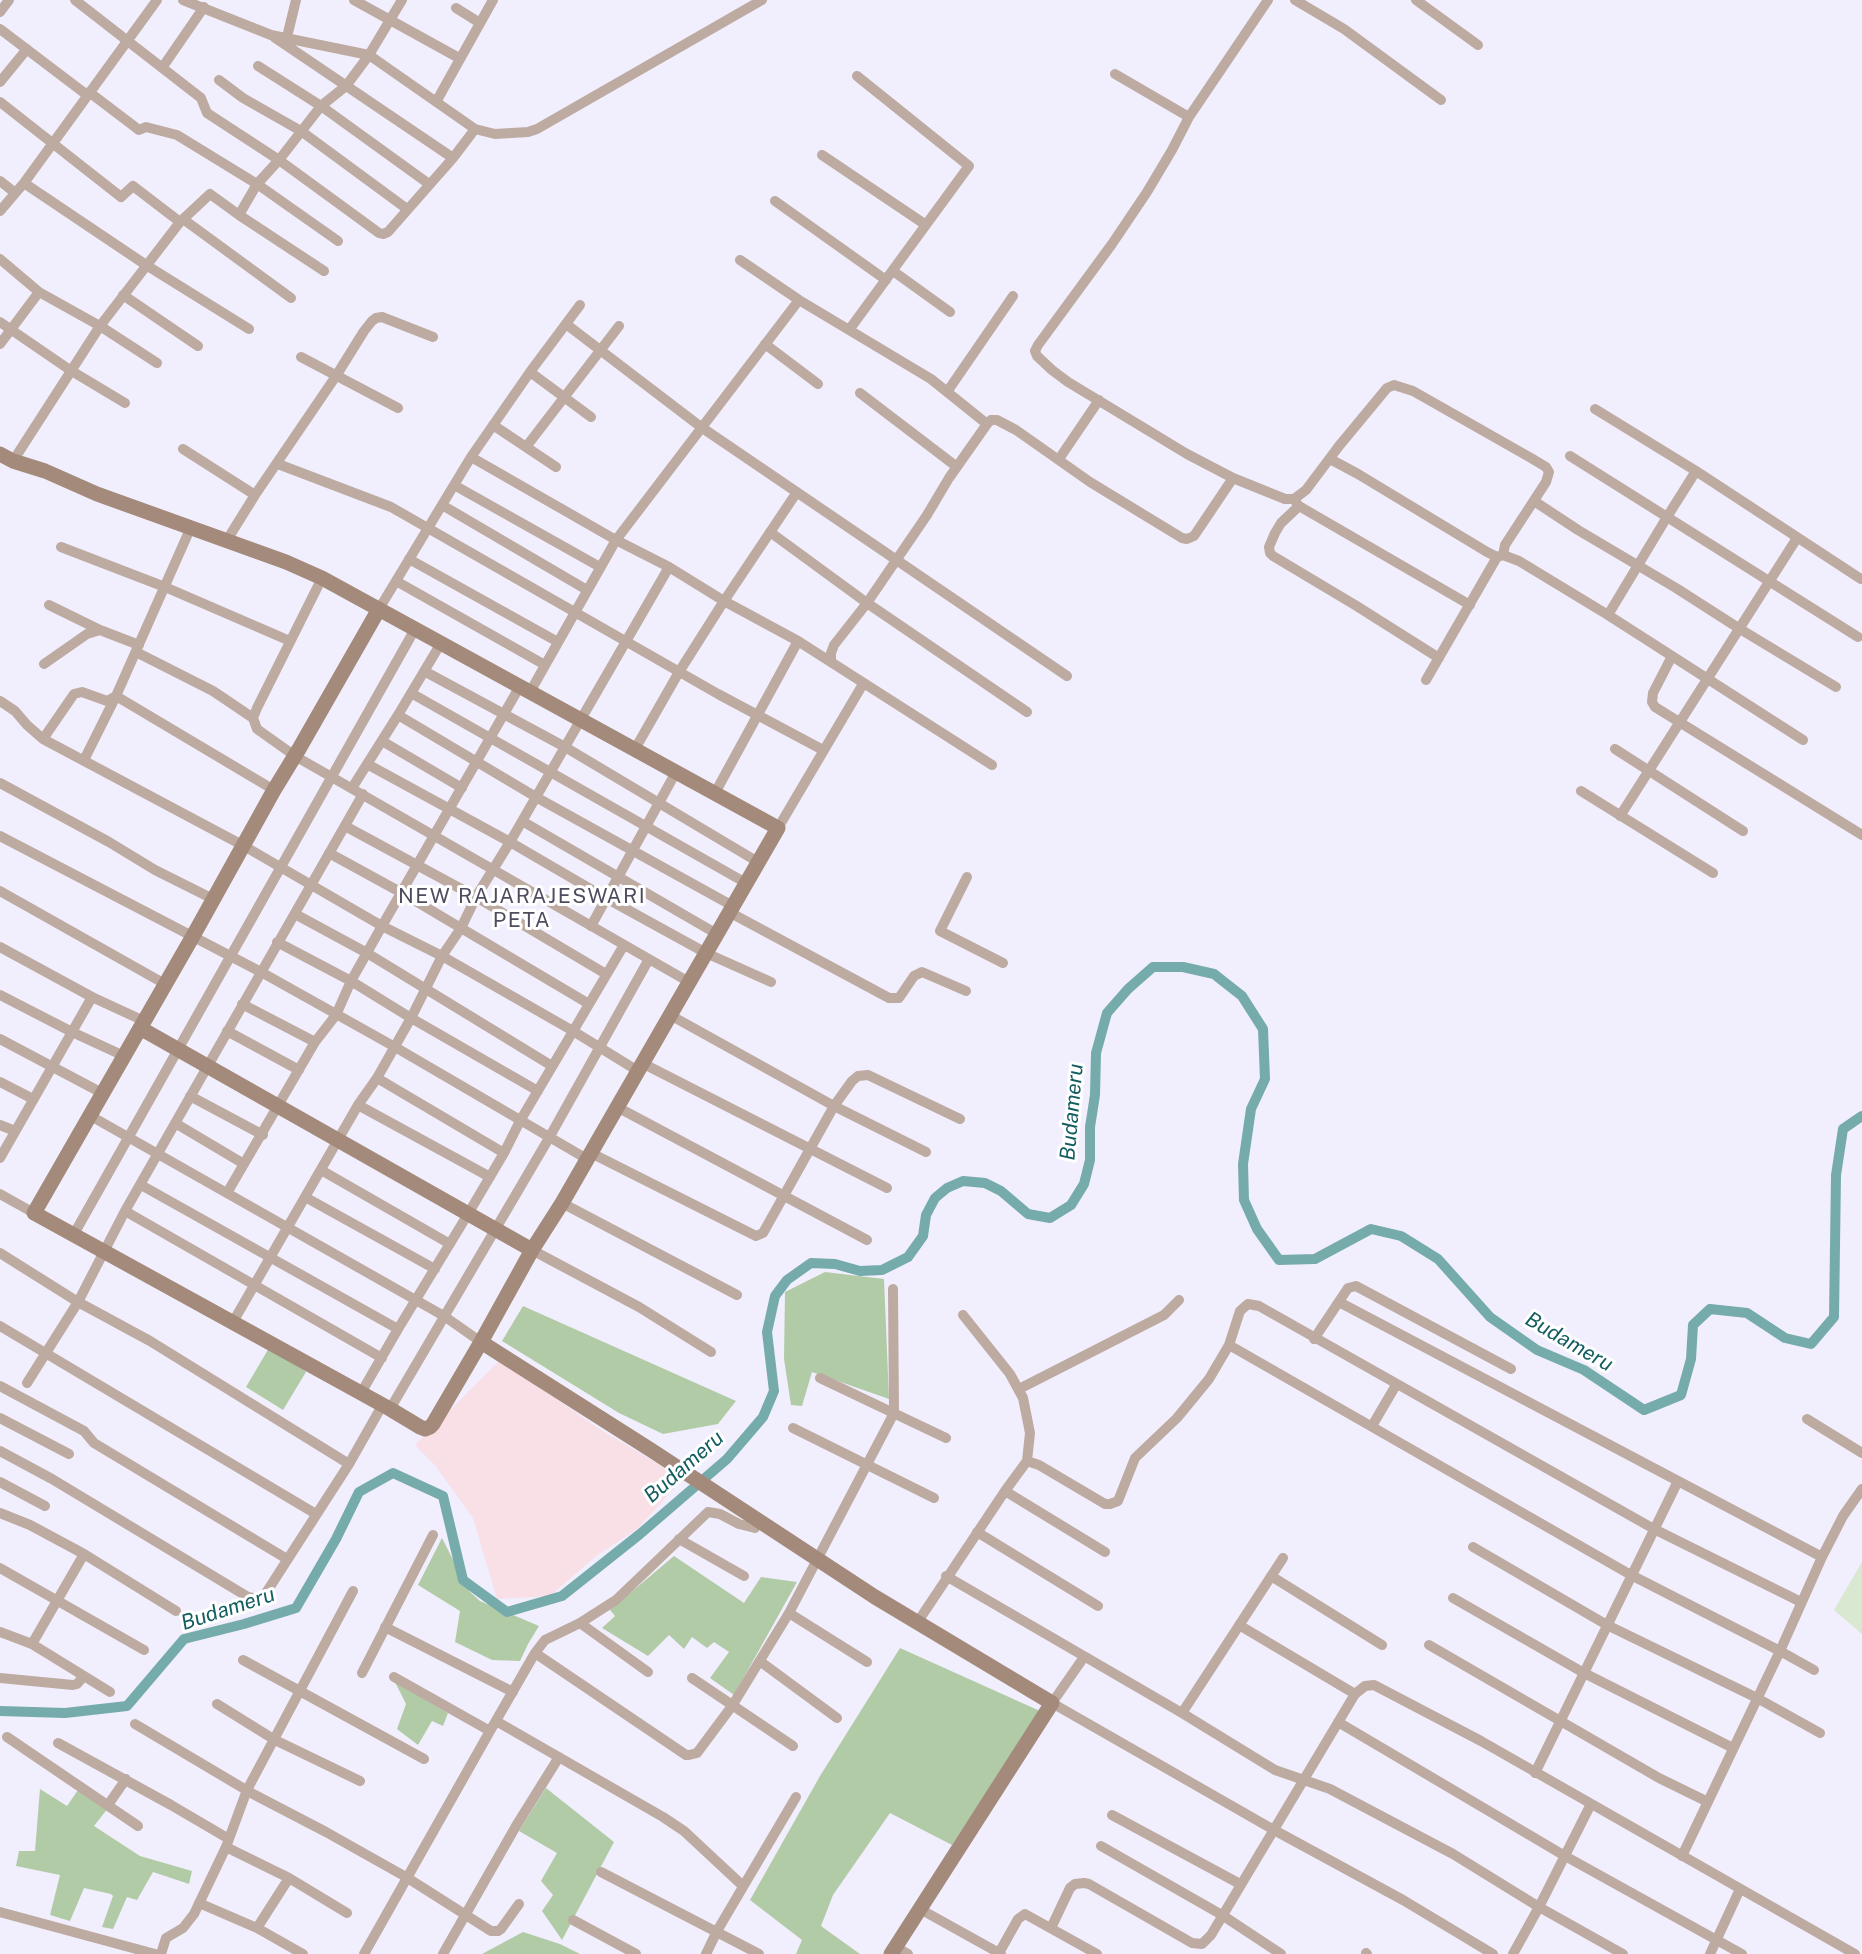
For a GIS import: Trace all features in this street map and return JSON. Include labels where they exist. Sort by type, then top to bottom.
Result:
[{"type":"street","points":[[0,12],[9,0]]},
{"type":"street","points":[[75,0],[201,98],[207,112],[279,160],[379,233],[388,232],[453,158],[475,129]]},
{"type":"street","points":[[0,211],[24,183],[157,0]]},
{"type":"street","points":[[183,0],[271,36],[453,158]]},
{"type":"street","points":[[287,37],[296,0]]},
{"type":"street","points":[[354,0],[459,58]]},
{"type":"street","points":[[239,215],[257,184],[321,106],[346,86],[369,54],[402,0]]},
{"type":"street","points":[[436,102],[493,0]]},
{"type":"street","points":[[271,36],[287,37],[369,54],[475,129],[495,134],[528,132],[537,129],[762,0]]},
{"type":"street","points":[[1268,0],[1189,117],[1147,192],[1035,351],[1041,362],[1052,370],[1187,454],[1233,478],[1297,503],[1470,604]]},
{"type":"street","points":[[1295,0],[1344,29],[1441,100]]},
{"type":"street","points":[[1416,0],[1478,45]]},
{"type":"street","points":[[162,68],[204,8]]},
{"type":"street","points":[[456,8],[480,23]]},
{"type":"street","points":[[0,29],[139,130],[146,127],[177,135],[257,184],[338,241]]},
{"type":"street","points":[[0,82],[27,49]]},
{"type":"street","points":[[258,66],[321,106],[429,184]]},
{"type":"street","points":[[1115,74],[1189,117]]},
{"type":"street","points":[[849,330],[969,166],[857,76]]},
{"type":"street","points":[[219,80],[243,98],[301,131],[407,209]]},
{"type":"street","points":[[0,102],[121,197],[133,186],[291,298]]},
{"type":"street","points":[[822,155],[926,225]]},
{"type":"street","points":[[0,181],[14,192]]},
{"type":"street","points":[[24,183],[146,265],[249,329]]},
{"type":"street","points":[[324,271],[210,194],[181,220],[146,265],[6,458],[322,578],[778,828]]},
{"type":"street","points":[[775,201],[889,276],[950,312]]},
{"type":"street","points":[[0,259],[39,292],[100,326],[157,363]]},
{"type":"street","points":[[740,260],[799,300],[931,379],[987,424]]},
{"type":"street","points":[[0,344],[39,292]]},
{"type":"street","points":[[123,295],[198,346]]},
{"type":"street","points":[[947,392],[1013,296]]},
{"type":"street","points":[[227,1193],[315,1042],[336,1015],[351,981],[504,714],[545,665],[616,540],[799,300]]},
{"type":"street","points":[[34,1213],[379,609],[471,457],[580,305]]},
{"type":"street","points":[[227,540],[364,331],[376,318],[382,317],[433,337]]},
{"type":"street","points":[[0,322],[70,370],[126,403]]},
{"type":"street","points":[[566,324],[701,427],[1066,676]]},
{"type":"street","points":[[526,447],[619,326]]},
{"type":"street","points":[[765,344],[818,384]]},
{"type":"street","points":[[301,357],[398,408]]},
{"type":"street","points":[[530,372],[591,417]]},
{"type":"street","points":[[1426,680],[1500,556],[1505,545],[1546,482],[1549,472],[1546,467],[1413,391],[1394,386],[1387,388],[1339,446],[1281,523],[1269,547],[1273,556],[1439,658]]},
{"type":"street","points":[[860,393],[957,467]]},
{"type":"street","points":[[1059,459],[1099,400]]},
{"type":"street","points":[[1595,409],[1696,471],[1861,579]]},
{"type":"street","points":[[831,661],[834,645],[867,603],[991,420],[1005,423],[1090,482],[1186,539],[1194,536],[1233,478]]},
{"type":"street","points":[[493,425],[556,467]]},
{"type":"street","points":[[183,449],[255,495]]},
{"type":"street","points":[[1570,456],[1858,636]]},
{"type":"street","points":[[471,457],[798,641],[992,765]]},
{"type":"street","points":[[1330,459],[1500,556],[1520,561],[1803,740]]},
{"type":"street","points":[[278,464],[392,507],[679,672],[823,750]]},
{"type":"street","points":[[1608,615],[1696,471]]},
{"type":"street","points":[[454,485],[600,567]]},
{"type":"street","points":[[635,750],[679,672],[797,492]]},
{"type":"street","points":[[1534,501],[1836,687]]},
{"type":"street","points":[[442,505],[587,590]]},
{"type":"street","points":[[84,760],[116,696],[191,527]]},
{"type":"street","points":[[770,532],[867,603],[1027,712]]},
{"type":"street","points":[[1620,816],[1681,724],[1797,538]]},
{"type":"street","points":[[61,547],[165,587],[290,641]]},
{"type":"street","points":[[409,560],[558,642]]},
{"type":"street","points":[[233,1322],[358,1105],[378,1078],[442,956],[461,928],[476,897],[669,567]]},
{"type":"street","points":[[253,718],[322,578]]},
{"type":"street","points":[[396,581],[545,665]]},
{"type":"street","points":[[49,605],[137,648],[213,691],[253,718],[257,729],[295,756],[689,982]]},
{"type":"street","points":[[74,1234],[415,629]]},
{"type":"street","points":[[44,664],[87,634],[100,630]]},
{"type":"street","points":[[715,793],[798,641]]},
{"type":"street","points":[[352,788],[441,643]]},
{"type":"street","points":[[1672,656],[1653,693],[1652,702],[1655,707],[1862,835]]},
{"type":"street","points":[[424,670],[565,747],[758,862]]},
{"type":"street","points":[[0,1194],[420,1427],[430,1427],[863,684]]},
{"type":"street","points":[[43,739],[74,694],[82,692],[107,700],[116,696]]},
{"type":"street","points":[[411,693],[746,883]]},
{"type":"street","points":[[116,696],[274,790]]},
{"type":"street","points":[[0,701],[15,711],[43,739],[244,846],[382,926],[442,956],[600,1047],[887,1188]]},
{"type":"street","points":[[398,715],[536,797],[888,998],[899,998],[914,976],[922,972],[966,992]]},
{"type":"street","points":[[382,741],[462,788]]},
{"type":"street","points":[[1615,749],[1743,831]]},
{"type":"street","points":[[367,764],[706,953],[771,982]]},
{"type":"street","points":[[591,926],[676,772]]},
{"type":"street","points":[[0,783],[109,842],[155,870],[213,899]]},
{"type":"street","points":[[1581,791],[1713,873]]},
{"type":"street","points":[[27,1383],[78,1302],[125,1211],[363,794]]},
{"type":"street","points":[[522,821],[717,934]]},
{"type":"street","points":[[345,826],[476,897],[606,974]]},
{"type":"street","points":[[0,836],[261,972],[395,1047],[549,1138],[756,1236],[763,1233],[834,1106],[858,1076],[863,1074],[960,1119]]},
{"type":"street","points":[[329,854],[402,893],[589,1004]]},
{"type":"street","points":[[967,877],[940,931],[1003,963]]},
{"type":"street","points":[[0,891],[165,984]]},
{"type":"street","points":[[296,914],[367,953],[552,1066]]},
{"type":"street","points":[[277,942],[351,981],[538,1091]]},
{"type":"street","points":[[361,1393],[490,1177],[520,1121],[624,945]]},
{"type":"street","points":[[0,947],[142,1024],[177,1050],[532,1251],[639,1307],[711,1352]]},
{"type":"street","points":[[0,1451],[52,1479],[253,1599],[264,1596],[444,1316],[549,1138],[649,959]]},
{"type":"street","points":[[0,995],[124,1056]]},
{"type":"street","points":[[0,1158],[92,997]]},
{"type":"street","points":[[242,1004],[315,1042]]},
{"type":"street","points":[[670,1015],[834,1106],[926,1152]]},
{"type":"street","points":[[227,1031],[299,1070]]},
{"type":"street","points":[[0,1039],[102,1093]]},
{"type":"street","points":[[378,1078],[504,1153]]},
{"type":"street","points":[[0,1082],[33,1099]]},
{"type":"street","points":[[190,1096],[262,1135]]},
{"type":"street","points":[[358,1105],[490,1177]]},
{"type":"street","points":[[617,1107],[867,1240]]},
{"type":"street","points":[[89,1115],[444,1316],[651,1450],[756,1523],[818,1559],[917,1623],[1052,1703],[1274,1830],[1403,1900],[1493,1954]]},
{"type":"street","points":[[175,1123],[244,1164]]},
{"type":"street","points":[[0,1125],[15,1131]]},
{"type":"street","points":[[321,1170],[450,1244]]},
{"type":"street","points":[[141,1185],[398,1329]]},
{"type":"street","points":[[305,1197],[435,1269]]},
{"type":"street","points":[[562,1203],[736,1295]]},
{"type":"street","points":[[125,1211],[382,1358]]},
{"type":"street","points":[[0,1252],[78,1302],[150,1341],[349,1464]]},
{"type":"street","points":[[1314,1338],[1348,1288],[1360,1287],[1511,1369]]},
{"type":"street","points":[[536,1653],[686,1755],[697,1753],[761,1662],[894,1413],[893,1289]]},
{"type":"street","points":[[1019,1389],[1164,1315],[1179,1300]]},
{"type":"street","points":[[1339,1302],[1822,1557]]},
{"type":"street","points":[[1027,1461],[1039,1465],[1105,1504],[1118,1501],[1135,1458],[1163,1434],[1209,1379],[1229,1344],[1240,1311],[1248,1304],[1259,1306],[1654,1529],[1802,1602]]},
{"type":"street","points":[[917,1623],[946,1576],[1027,1461],[1030,1433],[1028,1415],[1019,1389],[1010,1374],[963,1315]]},
{"type":"street","points":[[0,1326],[316,1514]]},
{"type":"street","points":[[1229,1344],[1631,1575],[1814,1670]]},
{"type":"street","points":[[820,1378],[946,1438]]},
{"type":"street","points":[[1372,1426],[1396,1385]]},
{"type":"street","points":[[0,1386],[84,1431],[94,1443],[287,1560]]},
{"type":"street","points":[[0,1418],[69,1454]]},
{"type":"street","points":[[1807,1419],[1862,1453]]},
{"type":"street","points":[[793,1428],[934,1498]]},
{"type":"street","points":[[1535,1773],[1678,1481]]},
{"type":"street","points":[[0,1482],[45,1506]]},
{"type":"street","points":[[1682,1856],[1780,1651],[1822,1557],[1843,1516],[1862,1489]]},
{"type":"street","points":[[1005,1491],[1105,1552]]},
{"type":"street","points":[[364,1954],[493,1726],[545,1640],[580,1623],[616,1600],[708,1512],[720,1514],[749,1528],[756,1523]]},
{"type":"street","points":[[0,1513],[30,1525],[84,1554],[176,1611]]},
{"type":"street","points":[[977,1532],[1098,1606]]},
{"type":"street","points":[[362,1673],[433,1535]]},
{"type":"street","points":[[679,1539],[744,1576]]},
{"type":"street","points":[[1473,1547],[1607,1625],[1757,1698],[1820,1733]]},
{"type":"street","points":[[32,1644],[84,1554]]},
{"type":"street","points":[[1182,1713],[1282,1558]]},
{"type":"street","points":[[0,1568],[144,1650]]},
{"type":"street","points":[[946,1576],[1182,1713],[1275,1770],[1330,1789],[1453,1854],[1539,1907],[1623,1954]]},
{"type":"street","points":[[1271,1576],[1382,1645]]},
{"type":"street","points":[[160,1954],[166,1938],[189,1922],[227,1843],[248,1790],[353,1591]]},
{"type":"street","points":[[1454,1598],[1584,1673],[1733,1748]]},
{"type":"street","points":[[789,1613],[867,1662]]},
{"type":"street","points":[[580,1623],[648,1672]]},
{"type":"street","points":[[1239,1625],[1355,1695]]},
{"type":"street","points":[[386,1627],[513,1692]]},
{"type":"street","points":[[0,1632],[32,1644],[110,1692]]},
{"type":"street","points":[[1429,1645],[1659,1778],[1708,1802]]},
{"type":"street","points":[[898,1952],[920,1908],[1084,1657]]},
{"type":"street","points":[[243,1660],[424,1759]]},
{"type":"street","points":[[761,1662],[837,1718]]},
{"type":"street","points":[[0,1678],[73,1685],[84,1676]]},
{"type":"street","points":[[394,1677],[559,1757],[663,1816],[684,1831],[743,1887]]},
{"type":"street","points":[[692,1678],[793,1746]]},
{"type":"street","points":[[1051,1928],[1070,1888],[1075,1884],[1084,1883],[1200,1949],[1211,1935],[1355,1695],[1365,1686],[1374,1685],[1481,1741],[1854,1954]]},
{"type":"street","points":[[217,1704],[275,1740],[360,1781]]},
{"type":"street","points":[[1338,1722],[1565,1856],[1742,1954]]},
{"type":"street","points":[[135,1724],[248,1790],[406,1877],[491,1931],[498,1931],[519,1904]]},
{"type":"street","points":[[8,1737],[138,1826]]},
{"type":"street","points":[[58,1743],[126,1779],[227,1843],[347,1912]]},
{"type":"street","points":[[443,1954],[516,1826],[559,1757]]},
{"type":"street","points":[[108,1805],[126,1779]]},
{"type":"street","points":[[706,1954],[717,1931],[796,1797]]},
{"type":"street","points":[[1513,1954],[1592,1804]]},
{"type":"street","points":[[1112,1815],[1240,1884]]},
{"type":"street","points":[[1101,1846],[1222,1915],[1281,1954]]},
{"type":"street","points":[[602,1872],[759,1954]]},
{"type":"street","points":[[257,1928],[289,1878]]},
{"type":"street","points":[[1710,1954],[1740,1889]]},
{"type":"street","points":[[199,1903],[257,1928],[303,1954]]},
{"type":"street","points":[[920,1908],[1000,1953],[1021,1915],[1029,1916],[1096,1954]]},
{"type":"street","points":[[0,1912],[155,1954]]},
{"type":"street","points":[[573,1920],[636,1954]]},
{"type":"shaded area","points":[[500,1360],[601,1430],[658,1464],[681,1481],[637,1529],[596,1556],[550,1596],[497,1599],[473,1518],[434,1464],[415,1445]]},
{"type":"green space","points":[[825,1272],[884,1279],[889,1399],[812,1372],[802,1406],[791,1405],[784,1359],[785,1292]]},
{"type":"green space","points":[[523,1306],[736,1401],[718,1424],[663,1434],[619,1413],[502,1341]]},
{"type":"green space","points":[[269,1348],[298,1364],[306,1372],[283,1410],[246,1387]]},
{"type":"green space","points":[[442,1538],[469,1591],[480,1601],[539,1626],[520,1661],[492,1660],[455,1642],[460,1611],[418,1585]]},
{"type":"green space","points":[[674,1556],[744,1603],[761,1577],[797,1582],[734,1695],[710,1678],[729,1652],[714,1642],[707,1648],[692,1637],[684,1649],[669,1635],[648,1656],[602,1628],[615,1616],[610,1610]]},
{"type":"green space","points":[[1862,1562],[1862,1634],[1834,1610]]},
{"type":"green space","points":[[900,1648],[1040,1711],[952,1845],[890,1813],[833,1895],[821,1926],[860,1954],[796,1954],[802,1940],[750,1900],[820,1776]]},
{"type":"green space","points":[[395,1682],[448,1713],[443,1726],[432,1721],[418,1745],[397,1729],[406,1704]]},
{"type":"green space","points":[[546,1788],[614,1842],[562,1940],[542,1911],[553,1895],[541,1881],[557,1853],[519,1831]]},
{"type":"green space","points":[[40,1789],[67,1806],[78,1790],[108,1808],[94,1826],[140,1856],[192,1871],[189,1884],[153,1872],[137,1900],[127,1897],[113,1929],[102,1927],[113,1896],[84,1888],[70,1921],[50,1915],[60,1875],[16,1866],[19,1851],[35,1851]]},
{"type":"green space","points":[[523,1932],[560,1944],[580,1954],[482,1954]]},
{"type":"waterway","name":"Budameru","points":[[0,1711],[65,1713],[127,1706],[184,1639],[296,1608],[336,1539],[359,1492],[393,1473],[443,1496],[463,1580],[507,1612],[562,1596],[640,1534],[727,1459],[763,1417],[774,1391],[767,1332],[775,1296],[787,1280],[811,1263],[835,1264],[860,1271],[882,1270],[908,1257],[923,1236],[926,1215],[935,1198],[947,1188],[963,1181],[985,1183],[1001,1191],[1028,1214],[1050,1218],[1071,1205],[1084,1184],[1090,1160],[1090,1127],[1095,1095],[1096,1053],[1107,1013],[1128,989],[1153,967],[1183,967],[1214,974],[1242,996],[1263,1029],[1265,1079],[1251,1109],[1243,1164],[1244,1200],[1257,1229],[1279,1260],[1315,1259],[1371,1229],[1401,1236],[1438,1259],[1490,1317],[1537,1350],[1584,1370],[1644,1410],[1681,1395],[1691,1359],[1693,1325],[1710,1309],[1747,1313],[1785,1338],[1811,1344],[1834,1317],[1836,1175],[1843,1129],[1862,1116]]},
{"type":"district","name":"NEW RAJARAJESWARI PETA","points":[[522,909]]}]
